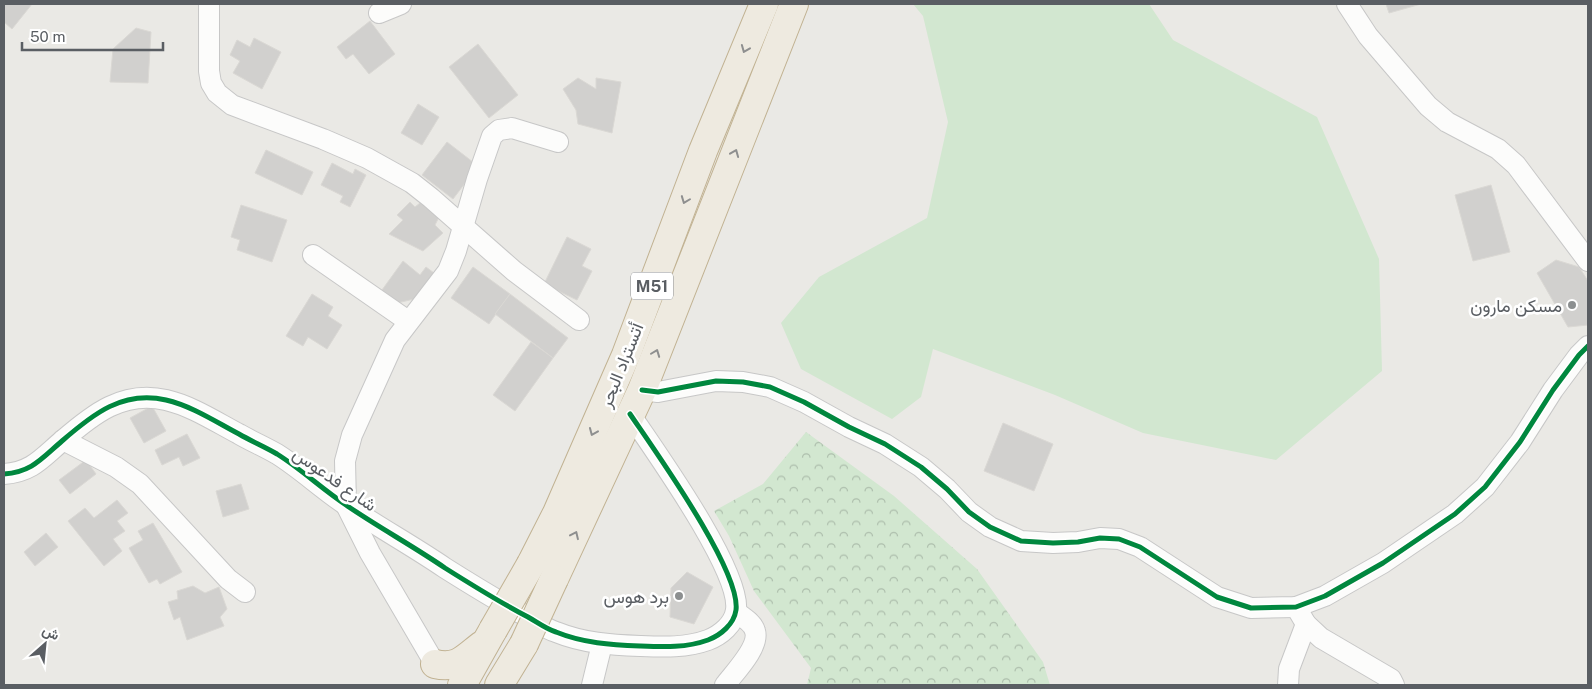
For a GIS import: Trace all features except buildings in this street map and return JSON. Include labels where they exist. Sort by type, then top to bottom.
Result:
[{"type":"highway","name":"أتستراد البحر","points":[[462,685],[531,564],[574,474],[626,355],[703,151],[764,4]]},
{"type":"highway","name":"أتستراد البحر","points":[[499,685],[524,644],[642,390],[794,4]]},
{"type":"highway","points":[[440,675],[460,662],[490,635]]},
{"type":"street","points":[[209,4],[209,71],[211,82],[217,94],[232,105],[323,139],[390,169],[431,198],[514,271],[579,320]]},
{"type":"street","points":[[379,13],[401,4]]},
{"type":"street","points":[[1347,4],[1368,36],[1428,106],[1447,122],[1498,149],[1516,165],[1588,261]]},
{"type":"street","name":"شارع فدعوس","points":[[440,675],[370,553],[346,504],[345,461],[352,435],[395,340],[448,271],[492,136],[499,130],[512,128],[558,142]]},
{"type":"street","points":[[313,255],[408,321]]},
{"type":"street","points":[[642,390],[658,392],[716,381],[744,382],[770,387],[804,402],[885,444],[921,467],[947,489],[969,512],[990,527],[1021,541],[1053,543],[1078,542],[1100,538],[1120,539],[1140,546],[1217,597],[1252,608],[1296,607],[1325,596],[1383,563],[1454,514],[1485,487],[1520,442],[1553,390],[1588,346]]},
{"type":"street","name":"شارع فدعوس","points":[[4,474],[17,473],[37,464],[63,440],[107,406],[122,400],[144,397],[166,400],[186,406],[277,454],[346,504],[488,596],[554,632],[579,640],[602,644],[675,647],[697,644],[716,637],[728,626],[736,612]]},
{"type":"street","points":[[630,414],[682,491],[724,564],[736,597],[736,612],[748,621],[755,630],[756,640],[752,650],[725,685]]},
{"type":"street","points":[[63,440],[116,467],[140,484],[228,579],[245,592]]},
{"type":"street","points":[[1296,607],[1306,624],[1321,638],[1391,679],[1394,685]]},
{"type":"street","points":[[1288,685],[1289,669],[1306,624]]},
{"type":"street","points":[[592,685],[602,644]]},
{"type":"green space","points":[[913,4],[1149,4],[1173,40],[1317,117],[1379,259],[1382,371],[1276,460],[1143,433],[1055,395],[933,349],[921,397],[892,419],[801,369],[781,323],[819,277],[927,218],[948,122],[923,16]]},
{"type":"green space","points":[[806,432],[894,496],[977,569],[1043,662],[1050,685],[807,685],[811,668],[754,591],[729,536],[714,511],[763,484]]},
{"type":"cycle path","points":[[642,390],[658,392],[716,381],[743,382],[770,387],[804,402],[885,444],[921,467],[947,489],[969,512],[990,527],[1021,541],[1053,543],[1078,542],[1100,538],[1119,539],[1140,547],[1217,597],[1251,608],[1296,607],[1325,596],[1383,563],[1455,514],[1485,487],[1520,442],[1553,390],[1588,346]]},
{"type":"cycle path","points":[[4,474],[14,473],[36,463],[85,422],[122,401],[136,398],[166,400],[194,410],[277,454],[358,513],[486,593],[552,631],[587,641],[618,645],[658,647],[691,644],[708,640],[722,632],[733,620],[736,610],[734,592],[725,568],[694,511],[630,414]]},
{"type":"place","name":"مسكن مارون","points":[[1572,305]]},
{"type":"place","name":"برد هوس","points":[[679,596]]}]
